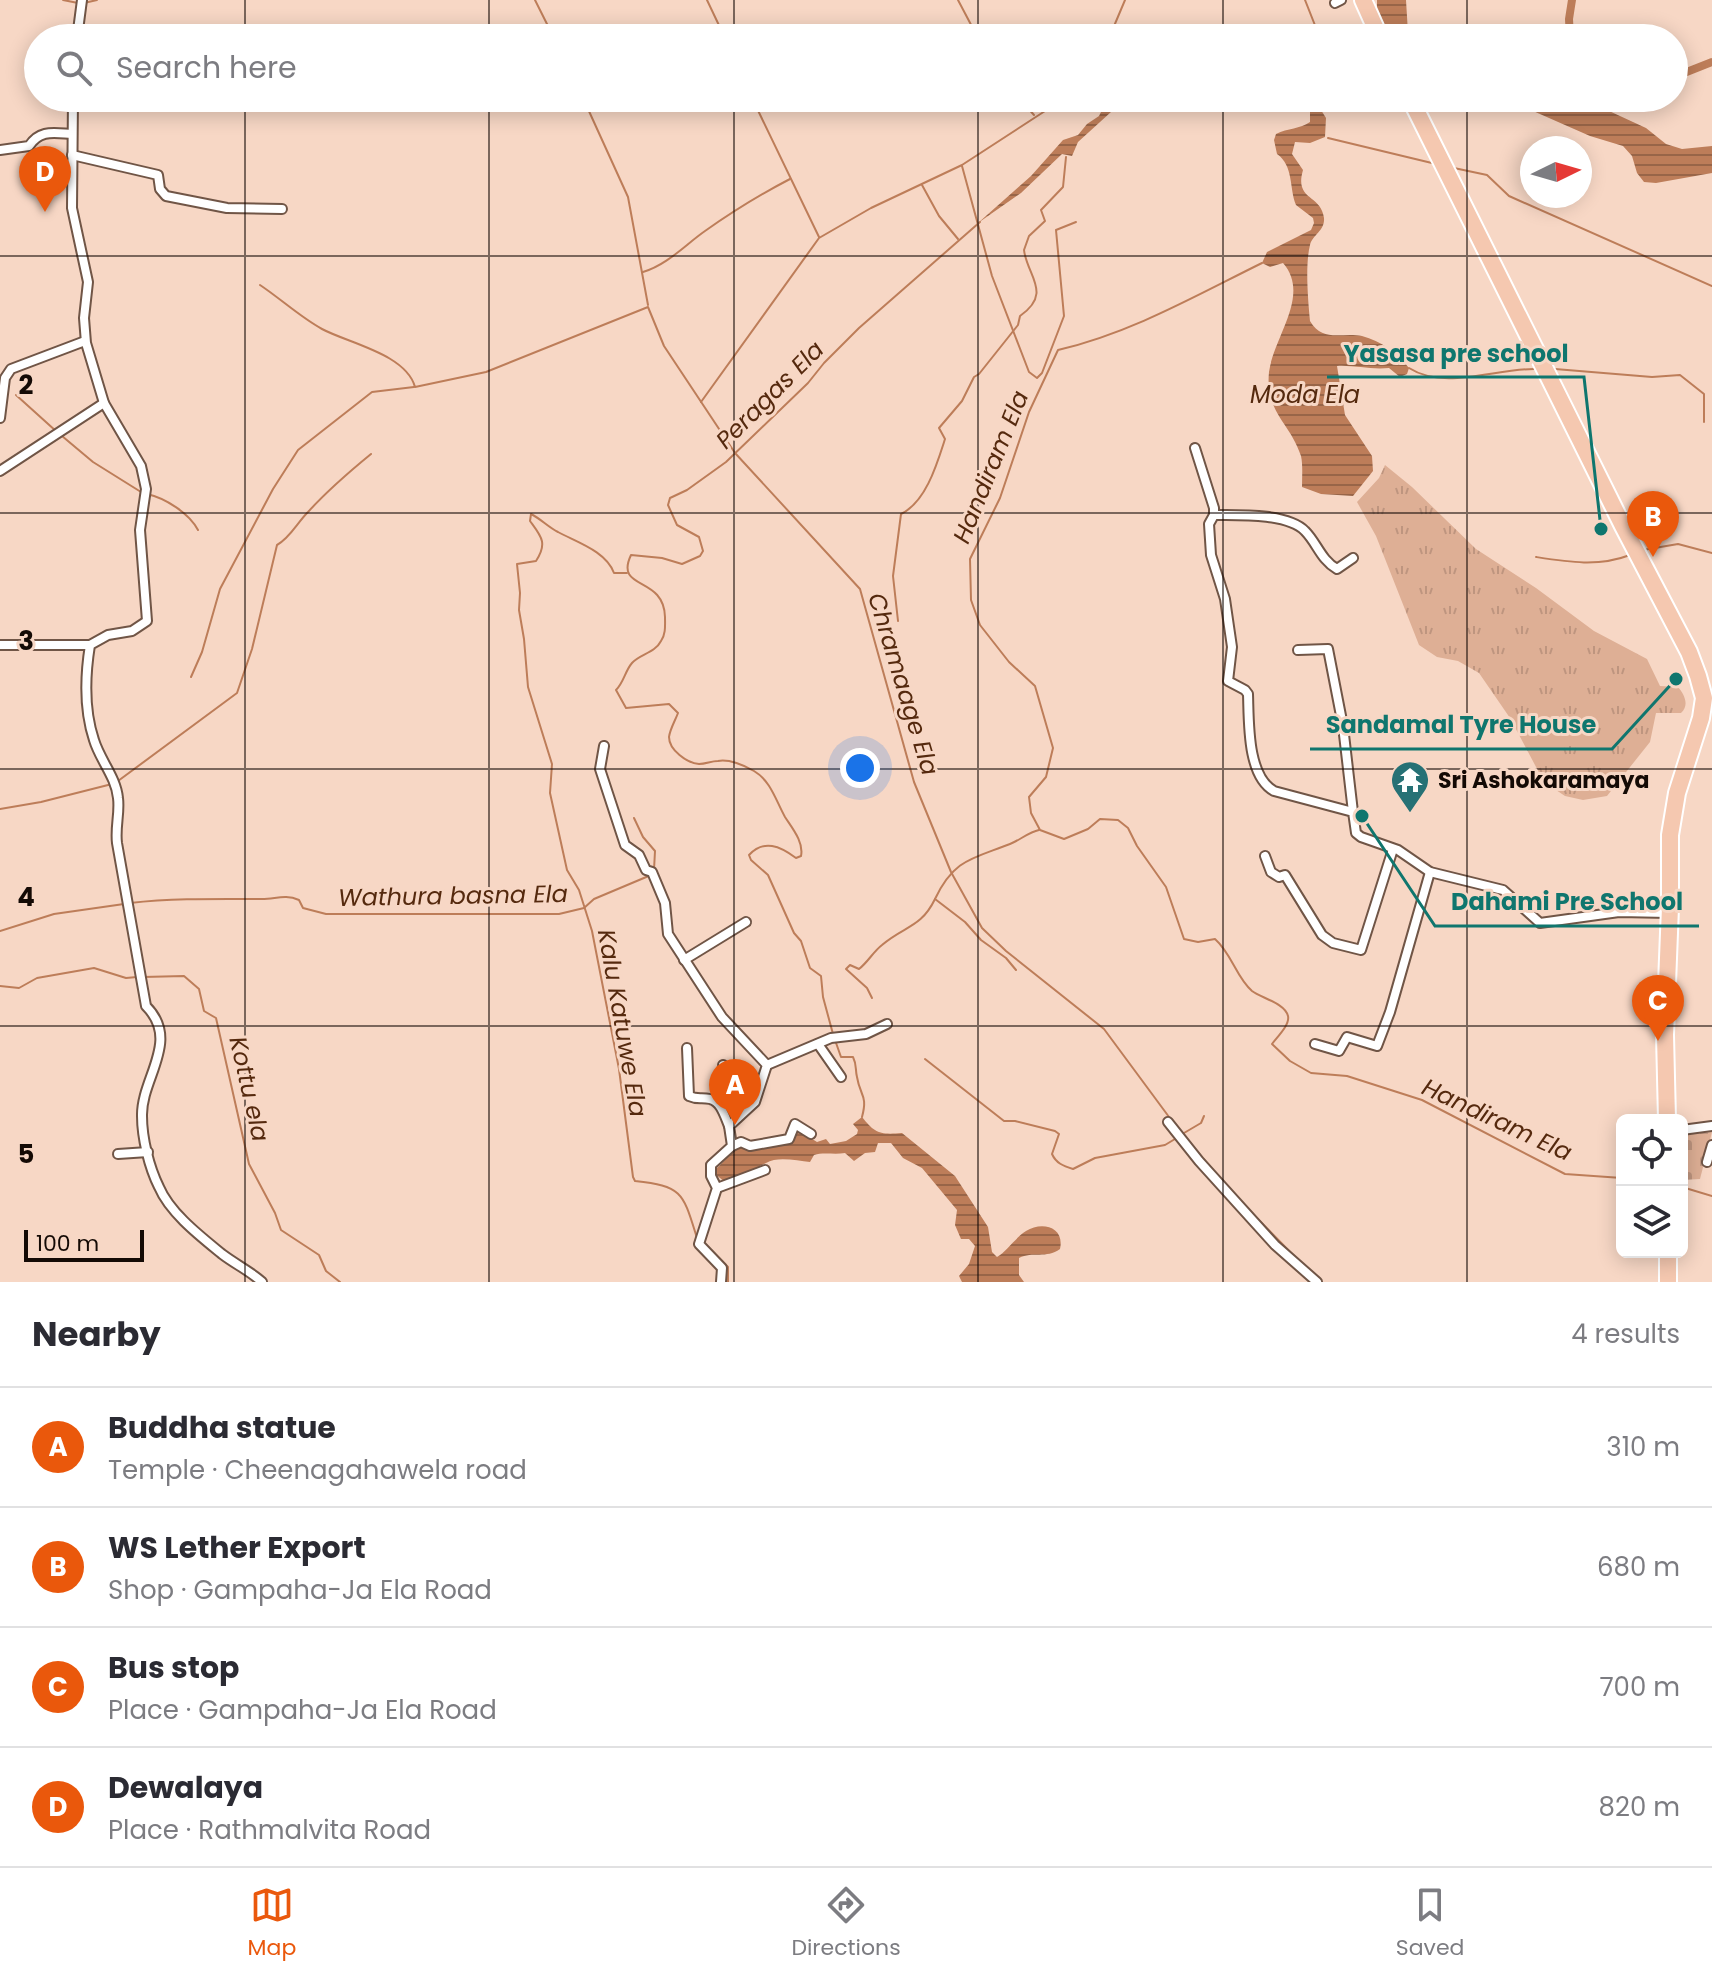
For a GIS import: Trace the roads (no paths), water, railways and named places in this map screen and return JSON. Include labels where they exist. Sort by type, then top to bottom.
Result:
[{"type":"highway","points":[[1363,0],[1373,24]]},
{"type":"highway","points":[[1417,112],[1636,553],[1689,652],[1704,698],[1698,731],[1677,793],[1671,831],[1665,1033],[1667,1114]]},
{"type":"highway","points":[[1668,1258],[1668,1282]]},
{"type":"street","points":[[79,24],[81,3]]},
{"type":"street","points":[[0,645],[90,645],[108,635],[132,631],[145,624],[147,607],[140,530],[145,493],[141,466],[104,403],[85,341],[88,282],[72,208],[73,112]]},
{"type":"street","points":[[0,150],[29,146],[35,137],[47,132],[72,134]]},
{"type":"street","points":[[72,155],[158,175],[160,189],[166,196],[227,208],[282,209]]},
{"type":"street","points":[[0,418],[5,378],[11,369],[85,341]]},
{"type":"street","points":[[0,471],[104,403]]},
{"type":"street","points":[[1195,448],[1214,515],[1209,524],[1211,555],[1225,599],[1232,647],[1228,681],[1248,694],[1253,752],[1261,781],[1274,791],[1353,812]]},
{"type":"street","points":[[1214,515],[1272,518],[1297,525],[1333,568],[1337,569],[1353,558]]},
{"type":"street","points":[[90,645],[86,669],[87,705],[94,739],[114,783],[119,803],[115,827],[141,983],[160,1046],[159,1062],[149,1079],[142,1115],[148,1152],[158,1186],[168,1203],[221,1253],[262,1282]]},
{"type":"street","points":[[1298,650],[1328,649],[1343,726],[1356,833],[1361,837],[1393,849],[1430,872],[1503,890],[1540,923],[1619,912],[1670,913]]},
{"type":"street","points":[[604,746],[600,769],[625,845],[639,855],[646,870],[652,874],[665,903],[668,934],[722,1017],[767,1065]]},
{"type":"street","points":[[1265,856],[1271,872],[1279,877],[1285,875],[1322,935],[1333,943],[1361,950],[1393,849]]},
{"type":"street","points":[[1315,1044],[1339,1051],[1347,1037],[1377,1046],[1390,1012],[1430,872]]},
{"type":"street","points":[[684,960],[746,922]]},
{"type":"street","points":[[729,1126],[755,1102],[767,1065],[834,1037],[866,1034],[887,1024]]},
{"type":"street","points":[[818,1044],[841,1077]]},
{"type":"street","points":[[687,1048],[689,1096],[697,1100],[710,1099],[721,1107],[729,1126],[732,1146]]},
{"type":"street","points":[[723,1065],[737,1118]]},
{"type":"street","points":[[1168,1122],[1275,1245],[1317,1282]]},
{"type":"street","points":[[721,1282],[722,1268],[699,1244],[717,1188],[711,1176],[711,1165],[741,1142],[750,1146],[789,1139],[795,1124],[811,1134]]},
{"type":"street","points":[[1688,1129],[1712,1126]]},
{"type":"street","points":[[1707,1162],[1712,1145]]},
{"type":"street","points":[[118,1154],[148,1152]]},
{"type":"street","points":[[717,1188],[765,1170]]},
{"type":"water","points":[[1377,0],[1406,0],[1407,24],[1375,24]]},
{"type":"water","points":[[1101,112],[1111,112],[1078,142],[1072,156],[1062,154],[1021,193],[978,223],[1031,176],[1063,140],[1078,135]]},
{"type":"water","name":"Moda Ela","points":[[1310,112],[1322,112],[1326,118],[1325,137],[1310,143],[1295,142],[1292,154],[1303,170],[1302,187],[1322,210],[1324,218],[1323,226],[1308,253],[1310,321],[1315,328],[1327,334],[1362,336],[1376,341],[1409,368],[1407,374],[1400,377],[1389,368],[1337,366],[1345,415],[1372,456],[1373,471],[1353,496],[1321,494],[1302,487],[1301,456],[1274,408],[1269,386],[1272,358],[1288,316],[1293,288],[1291,275],[1283,263],[1270,267],[1262,263],[1267,252],[1311,230],[1314,223],[1313,218],[1296,205],[1289,171],[1277,154],[1274,140],[1276,134],[1310,122]]},
{"type":"water","points":[[1535,112],[1611,112],[1646,128],[1666,144],[1682,149],[1712,146],[1712,173],[1656,183],[1644,182],[1637,173],[1632,156],[1623,146],[1590,136]]},
{"type":"water","points":[[862,1117],[878,1132],[902,1133],[955,1176],[988,1227],[992,1252],[997,1257],[1022,1234],[1039,1226],[1056,1231],[1061,1242],[1060,1249],[1050,1254],[1019,1258],[1019,1275],[1024,1282],[962,1282],[959,1276],[969,1264],[975,1246],[969,1239],[961,1239],[955,1225],[957,1210],[922,1168],[903,1158],[891,1143],[878,1143],[875,1152],[865,1153],[854,1161],[845,1153],[821,1154],[814,1155],[810,1162],[771,1161],[725,1182],[715,1174],[715,1170],[739,1146],[785,1142],[795,1128],[817,1142],[826,1139],[830,1144],[846,1141],[857,1134],[858,1130],[853,1124]]},
{"type":"waterway","points":[[63,0],[78,3]]},
{"type":"waterway","points":[[84,3],[97,0]]},
{"type":"waterway","name":"Peragas Ela","points":[[535,0],[547,24]]},
{"type":"waterway","points":[[707,0],[718,24]]},
{"type":"waterway","points":[[958,0],[971,24]]},
{"type":"waterway","points":[[1115,24],[1125,0]]},
{"type":"waterway","points":[[1305,0],[1314,24]]},
{"type":"waterway","points":[[1569,24],[1572,0]]},
{"type":"waterway","points":[[1688,71],[1712,62]]},
{"type":"waterway","name":"Peragas Ela","points":[[589,112],[628,197],[648,305]]},
{"type":"waterway","points":[[759,112],[819,237]]},
{"type":"waterway","points":[[1031,112],[1034,115]]},
{"type":"waterway","points":[[701,402],[819,238],[871,208],[962,165],[1043,112]]},
{"type":"waterway","points":[[1328,138],[1436,164]]},
{"type":"waterway","name":"Peragas Ela","points":[[898,621],[893,576],[901,514],[917,501],[929,481],[945,439],[939,428],[962,401],[974,377],[1035,300],[1036,284],[1024,250],[1029,236],[1045,221],[1041,210],[1063,187],[1066,157]]},
{"type":"waterway","points":[[962,166],[992,276],[1029,372],[1037,378],[1042,373],[1064,316],[1056,230],[1076,222]]},
{"type":"waterway","points":[[1454,168],[1487,175],[1509,196],[1712,286]]},
{"type":"waterway","points":[[643,272],[668,260],[726,217],[790,179]]},
{"type":"waterway","points":[[922,185],[939,216],[958,239]]},
{"type":"waterway","name":"Peragas Ela","points":[[833,1034],[821,976],[810,968],[801,941],[794,933],[768,875],[749,855],[760,847],[772,846],[796,858],[801,856],[799,840],[769,786],[760,775],[736,763],[699,764],[684,758],[672,747],[669,737],[678,713],[669,704],[626,708],[616,690],[632,663],[658,645],[665,629],[663,604],[657,595],[629,574],[628,566],[631,555],[662,558],[682,564],[700,556],[703,551],[699,537],[677,525],[668,505],[670,498],[687,490],[726,462],[808,383],[859,328],[980,222]]},
{"type":"waterway","name":"Handiram Ela","points":[[1262,263],[1137,324],[1058,350],[1029,412],[1000,498],[970,559],[971,600],[980,625],[1009,662],[1035,686],[1053,748],[1046,777],[1029,797],[1031,813],[1040,830],[1064,839],[1088,829],[1100,819],[1118,820],[1128,828],[1166,887],[1184,939],[1198,942],[1215,939],[1252,991],[1286,1011],[1287,1023],[1272,1044],[1290,1061],[1311,1073],[1347,1076],[1422,1100],[1565,1174],[1616,1178]]},
{"type":"waterway","name":"Chramaage Ela","points":[[260,285],[322,329],[388,358],[400,366],[415,387],[486,372],[648,307],[664,346],[735,453],[860,589],[914,782],[951,872],[982,928],[1006,951],[1104,1029],[1172,1121]]},
{"type":"waterway","points":[[1409,368],[1438,378],[1536,369]]},
{"type":"waterway","points":[[1555,369],[1652,377],[1680,375],[1704,394],[1704,422]]},
{"type":"waterway","points":[[191,677],[202,652],[220,589],[273,489],[298,450],[372,392],[414,387]]},
{"type":"waterway","points":[[16,395],[57,432]]},
{"type":"waterway","points":[[62,436],[93,462],[141,492]]},
{"type":"waterway","points":[[118,781],[237,693],[252,649],[277,545],[323,497],[371,454]]},
{"type":"waterway","points":[[147,494],[176,507],[198,530]]},
{"type":"waterway","name":"Kalu Katuwe Ela","points":[[627,573],[614,573],[598,553],[531,514],[530,521],[540,536],[542,549],[536,561],[517,564],[528,687],[552,764],[550,793],[567,870],[579,890],[592,931],[619,1069],[633,1177],[635,1181],[663,1186],[679,1194],[697,1238]]},
{"type":"waterway","points":[[1643,550],[1678,544],[1712,553]]},
{"type":"waterway","points":[[1536,557],[1595,562],[1630,555]]},
{"type":"waterway","points":[[0,809],[112,784]]},
{"type":"waterway","name":"Wathura basna Ela","points":[[634,818],[643,837],[655,851],[654,870]]},
{"type":"waterway","points":[[1016,970],[965,922],[935,899],[949,876],[965,862],[1039,830]]},
{"type":"waterway","name":"Wathura basna Ela","points":[[130,903],[285,897],[299,900],[303,908],[326,914],[559,914],[584,908],[594,899],[651,875]]},
{"type":"waterway","points":[[872,998],[867,988],[846,969],[850,965],[859,969],[882,945],[924,916],[935,899]]},
{"type":"waterway","name":"Wathura basna Ela","points":[[0,931],[54,914],[124,904]]},
{"type":"waterway","name":"Kottu ela","points":[[0,986],[19,988],[37,978],[94,968],[126,978],[137,977]]},
{"type":"waterway","name":"Kottu ela","points":[[143,977],[184,976],[199,989],[204,1011],[216,1018],[249,1164],[281,1230],[319,1255],[326,1271],[340,1282]]},
{"type":"waterway","name":"Peragas Ela","points":[[835,1040],[841,1057],[853,1057],[864,1100],[862,1117]]},
{"type":"waterway","points":[[925,1059],[1004,1121],[1015,1121],[1059,1134],[1052,1154],[1069,1168],[1095,1158],[1165,1145],[1175,1139]]},
{"type":"waterway","points":[[1184,1133],[1201,1123],[1204,1116]]},
{"type":"waterway","name":"Chramaage Ela","points":[[1194,1148],[1213,1170]]},
{"type":"waterway","name":"Handiram Ela","points":[[1688,1189],[1712,1196]]},
{"type":"waterway","name":"Chramaage Ela","points":[[1247,1208],[1298,1260]]},
{"type":"waterway","name":"Kalu Katuwe Ela","points":[[711,1250],[728,1267],[728,1282]]},
{"type":"place","name":"Dewalaya","points":[[45,212]]},
{"type":"place","name":"Yasasa pre school","points":[[1601,529]]},
{"type":"place","name":"WS Lether Export","points":[[1653,557]]},
{"type":"place","name":"Sandamal Tyre House","points":[[1676,679]]},
{"type":"place","name":"Sri Ashokaramaya","points":[[1410,814]]},
{"type":"place","name":"Dahami Pre School","points":[[1362,816]]},
{"type":"place","name":"Bus stop","points":[[1658,1041]]},
{"type":"place","name":"Buddha statue","points":[[735,1125]]}]
